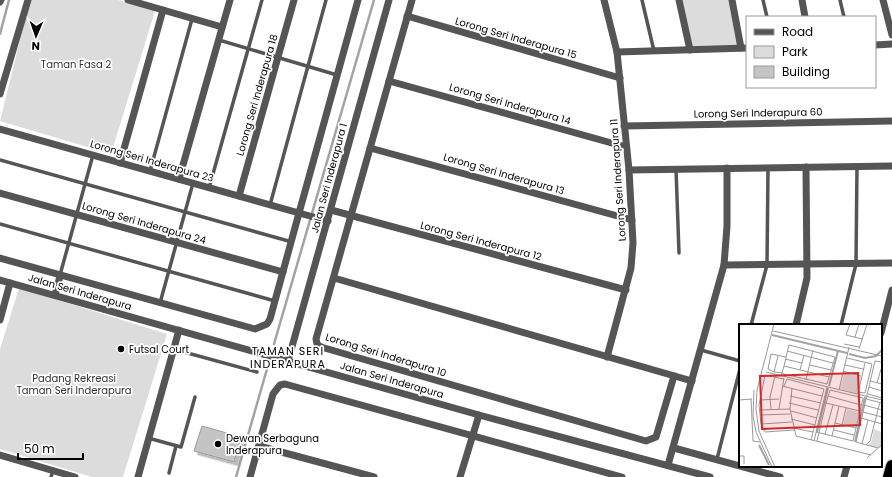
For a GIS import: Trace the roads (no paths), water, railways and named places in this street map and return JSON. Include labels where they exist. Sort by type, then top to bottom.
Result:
[{"type":"street","points":[[0,94],[28,0]]},
{"type":"street","points":[[128,0],[222,27]]},
{"type":"street","points":[[179,179],[230,0]]},
{"type":"street","name":"Lorong Seri Inderapura 18","points":[[239,196],[294,0]]},
{"type":"street","points":[[0,258],[159,304],[255,329],[267,324],[292,242],[303,214],[337,75],[358,0]]},
{"type":"street","name":"Jalan Seri Inderapura 1","points":[[288,361],[389,0]]},
{"type":"street","points":[[412,0],[334,278],[692,381]]},
{"type":"street","name":"Lorong Seri Inderapura 11","points":[[604,0],[617,52],[620,78],[629,170],[633,258],[626,290],[607,357]]},
{"type":"street","points":[[679,0],[690,50]]},
{"type":"street","points":[[617,52],[744,48],[732,0]]},
{"type":"street","points":[[802,0],[805,16]]},
{"type":"street","points":[[883,0],[892,35]]},
{"type":"street","points":[[120,163],[163,10]]},
{"type":"street","name":"Lorong Seri Inderapura 15","points":[[408,16],[620,78]]},
{"type":"street","points":[[876,44],[892,44]]},
{"type":"street","name":"Lorong Seri Inderapura 14","points":[[389,81],[626,147]]},
{"type":"street","name":"Lorong Seri Inderapura 60","points":[[624,126],[892,121]]},
{"type":"street","name":"Lorong Seri Inderapura 23","points":[[0,129],[328,221]]},
{"type":"street","name":"Lorong Seri Inderapura 13","points":[[370,148],[632,220]]},
{"type":"street","points":[[629,170],[892,166]]},
{"type":"street","points":[[796,324],[806,286],[806,167]]},
{"type":"street","points":[[668,465],[724,265],[727,226],[726,168]]},
{"type":"street","name":"Lorong Seri Inderapura 24","points":[[0,193],[283,272]]},
{"type":"street","name":"Lorong Seri Inderapura 12","points":[[331,210],[626,290]]},
{"type":"street","points":[[724,265],[892,263]]},
{"type":"street","points":[[55,295],[60,276]]},
{"type":"street","name":"Lorong Seri Inderapura 10","points":[[334,278],[316,339],[317,344],[321,347],[638,439],[649,441],[656,438],[674,376]]},
{"type":"street","name":"Jalan Seri Inderapura","points":[[0,280],[479,415],[710,477]]},
{"type":"street","points":[[0,320],[3,299],[10,283]]},
{"type":"street","points":[[882,329],[892,290]]},
{"type":"street","points":[[138,477],[179,330]]},
{"type":"street","points":[[250,477],[273,394],[280,385],[285,384],[622,477]]},
{"type":"street","points":[[460,477],[479,415]]},
{"type":"street","points":[[259,446],[374,477]]},
{"type":"street","points":[[674,448],[739,467]]},
{"type":"street","points":[[0,455],[52,474],[75,477]]},
{"type":"street","points":[[740,467],[780,477]]},
{"type":"street","points":[[844,477],[847,467]]},
{"type":"lane","points":[[209,188],[262,0]]},
{"type":"lane","points":[[270,205],[326,0]]},
{"type":"lane","points":[[642,0],[654,51]]},
{"type":"lane","points":[[763,0],[767,16]]},
{"type":"lane","points":[[840,0],[844,16]]},
{"type":"lane","points":[[150,171],[192,19]]},
{"type":"lane","points":[[219,40],[337,75]]},
{"type":"lane","points":[[60,276],[94,155]]},
{"type":"lane","points":[[0,160],[292,242]]},
{"type":"lane","points":[[841,324],[856,264],[857,166]]},
{"type":"lane","points":[[751,324],[766,265],[768,168]]},
{"type":"lane","points":[[676,169],[679,252]]},
{"type":"lane","points":[[159,304],[193,183]]},
{"type":"lane","points":[[0,224],[275,301]]},
{"type":"lane","points":[[173,349],[257,372]]},
{"type":"lane","points":[[701,350],[739,361]]},
{"type":"lane","points":[[717,460],[739,373]]},
{"type":"lane","points":[[148,438],[181,447],[196,397]]},
{"type":"lane","points":[[169,473],[176,446]]},
{"type":"waterway","points":[[0,34],[9,0]]},
{"type":"waterway","points":[[274,344],[374,0]]},
{"type":"waterway","points":[[236,477],[267,369]]},
{"type":"place","name":"Futsal Court","points":[[121,349]]},
{"type":"place","name":"Dewan Serbaguna Inderapura","points":[[218,444]]},
{"type":"district","name":"TAMAN SERI INDERAPURA","points":[[288,357]]},
{"type":"park label","name":"Taman Fasa 2","points":[[76,64]]},
{"type":"park label","name":"Padang Rekreasi Taman Seri Inderapura","points":[[74,384]]}]
